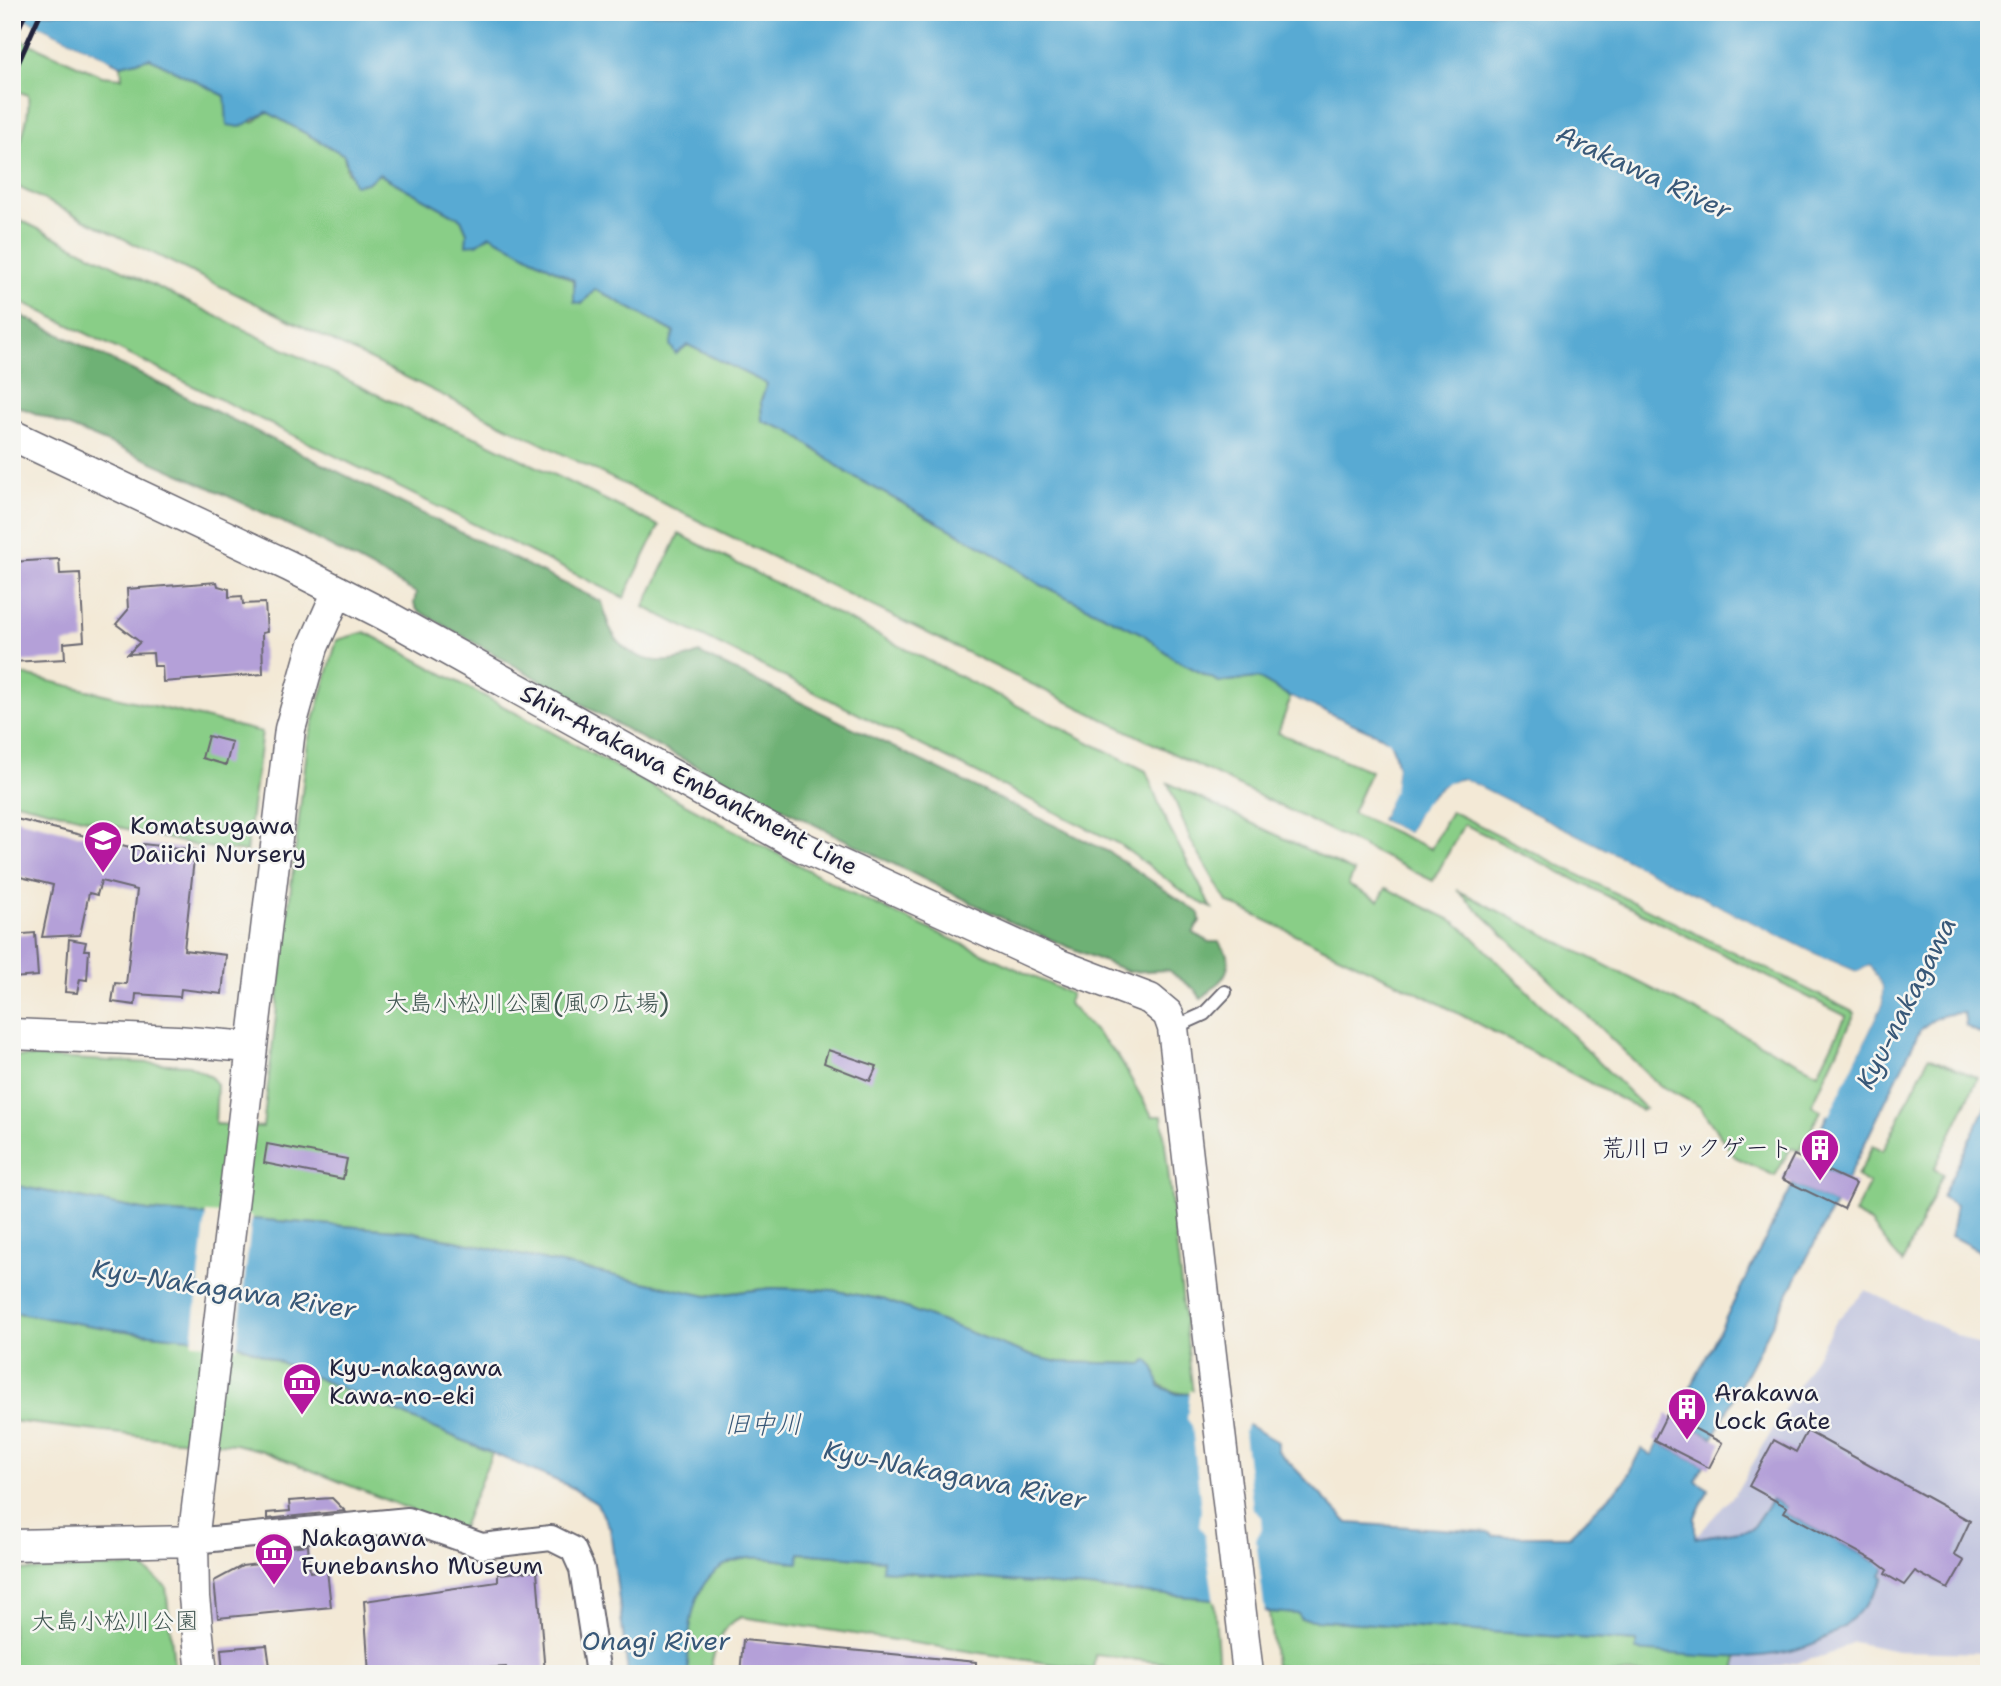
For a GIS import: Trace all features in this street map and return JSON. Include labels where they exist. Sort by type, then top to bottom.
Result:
[{"type":"street","name":"Shin-Arakawa Embankment Line","points":[[12,435],[338,591],[802,846],[1060,965],[1150,999],[1168,1014],[1173,1028]]},
{"type":"street","points":[[202,1674],[194,1597],[193,1541],[250,1047],[290,729],[313,647],[338,591]]},
{"type":"street","points":[[1173,1028],[1248,1674]]},
{"type":"street","points":[[12,1034],[250,1047]]},
{"type":"street","points":[[12,1545],[193,1541],[408,1520],[482,1546],[551,1538],[573,1549],[582,1569],[598,1674]]},
{"type":"lane","points":[[1173,1028],[1205,1014],[1225,992]]},
{"type":"shaded area","points":[[1866,1290],[1989,1351],[1989,1653],[1897,1651],[1854,1642],[1825,1656],[1764,1669],[1691,1671],[1694,1538],[1735,1494],[1837,1320]]},
{"type":"green space","points":[[12,36],[102,76],[122,78],[121,65],[150,58],[225,96],[253,123],[267,112],[344,155],[347,172],[367,183],[379,174],[461,219],[467,233],[477,244],[490,234],[574,281],[582,304],[595,289],[674,332],[688,345],[768,384],[761,401],[762,421],[790,431],[847,473],[987,549],[1039,584],[1143,634],[1174,659],[1219,682],[1258,678],[1291,697],[1278,733],[1371,771],[1352,813],[1431,849],[1451,811],[1855,1013],[1812,1105],[1821,1111],[1799,1151],[1791,1148],[1775,1176],[1735,1157],[1699,1106],[1659,1085],[1457,890],[1818,1073],[1846,1016],[1464,824],[1433,881],[16,186],[15,163],[27,118],[28,95],[12,89]]},
{"type":"green space","points":[[12,216],[421,416],[480,439],[659,526],[624,598],[12,297]]},
{"type":"green space","points":[[12,311],[602,602],[617,640],[637,656],[661,661],[687,658],[699,653],[1109,852],[1199,913],[1200,921],[1193,933],[1210,942],[1219,942],[1228,959],[1225,974],[1201,998],[1194,989],[1168,970],[1129,972],[1018,926],[645,740],[417,610],[414,604],[416,593],[318,540],[166,468],[12,404]]},
{"type":"green space","points":[[679,534],[1146,771],[1167,824],[1212,908],[1193,899],[1119,844],[644,607]]},
{"type":"green space","name":"大島小松川公園(風の広場)","points":[[365,632],[849,892],[1071,994],[1068,1003],[1118,1056],[1152,1116],[1162,1116],[1193,1394],[1169,1390],[1153,1377],[1143,1364],[1058,1362],[1032,1356],[885,1300],[832,1290],[771,1288],[707,1296],[410,1231],[148,1211],[12,1185],[12,1056],[189,1065],[210,1076],[217,1084],[215,1124],[263,1127],[308,741],[337,640]]},
{"type":"green space","points":[[12,672],[262,732],[246,852],[197,846],[12,801]]},
{"type":"green space","points":[[1168,783],[1354,872],[1348,885],[1379,901],[1386,888],[1455,922],[1645,1108],[1641,1110],[1431,999],[1227,902],[1191,841]]},
{"type":"green space","points":[[1929,1057],[1978,1078],[1934,1169],[1943,1174],[1902,1263],[1871,1223],[1854,1214],[1869,1184],[1857,1176],[1873,1146],[1883,1151]]},
{"type":"green space","points":[[12,1312],[147,1334],[228,1340],[492,1453],[461,1530],[263,1451],[235,1444],[165,1439],[12,1421]]},
{"type":"green space","points":[[799,1553],[883,1560],[883,1570],[1214,1599],[1219,1669],[1095,1655],[1093,1670],[741,1617],[727,1627],[723,1634],[709,1674],[688,1674],[691,1619],[703,1585],[714,1572],[729,1563],[749,1558],[797,1563]]},
{"type":"green space","name":"大島小松川公園","points":[[141,1566],[166,1587],[175,1674],[12,1674],[12,1571]]},
{"type":"green space","points":[[1269,1612],[1300,1614],[1301,1619],[1636,1642],[1636,1650],[1736,1656],[1736,1674],[1342,1674],[1275,1666]]},
{"type":"water","points":[[1989,12],[1989,1038],[1966,1026],[1964,1013],[1940,1017],[1920,1030],[1847,1180],[1805,1160],[1882,1005],[1882,986],[1869,966],[1857,972],[1815,954],[1464,779],[1454,781],[1436,791],[1417,816],[1408,834],[1380,820],[1393,788],[1396,764],[1395,753],[1381,736],[1291,697],[1258,678],[1219,682],[1174,659],[1143,634],[1039,584],[987,549],[847,473],[790,431],[762,421],[761,401],[767,384],[688,345],[676,354],[670,345],[674,332],[595,289],[582,304],[574,302],[574,280],[490,235],[477,244],[466,245],[467,233],[461,219],[379,174],[367,183],[354,185],[344,155],[267,112],[240,127],[227,125],[225,96],[150,58],[121,65],[12,13]]},
{"type":"water","points":[[1989,1099],[1989,1256],[1951,1236],[1956,1205],[1942,1197]]},
{"type":"water","points":[[1793,1184],[1835,1204],[1713,1438],[1675,1419]]},
{"type":"water","name":"旧中川","points":[[12,1185],[148,1211],[410,1231],[707,1296],[771,1288],[832,1290],[885,1300],[1032,1356],[1058,1362],[1143,1364],[1147,1360],[1155,1368],[1159,1386],[1177,1394],[1193,1394],[1278,1442],[1278,1451],[1348,1523],[1488,1532],[1494,1536],[1569,1536],[1625,1481],[1641,1449],[1652,1456],[1658,1442],[1704,1465],[1696,1481],[1709,1489],[1695,1517],[1695,1538],[1751,1529],[1772,1499],[1787,1507],[1784,1512],[1876,1562],[1888,1562],[1881,1575],[1884,1577],[1862,1609],[1836,1632],[1807,1646],[1776,1654],[1743,1657],[1636,1651],[1636,1642],[1300,1619],[1299,1614],[1269,1612],[1214,1599],[882,1570],[883,1560],[799,1553],[798,1563],[749,1558],[729,1563],[714,1572],[703,1585],[691,1619],[688,1674],[628,1674],[610,1528],[597,1504],[569,1486],[229,1340],[147,1334],[12,1312]]},
{"type":"pier","points":[[12,13],[111,60],[109,63],[12,17]]},
{"type":"pier","points":[[1291,697],[1389,741],[1397,767],[1394,791],[1380,820],[1408,833],[1423,804],[1448,782],[1464,779],[1815,954],[1857,972],[1869,966],[1882,986],[1882,1005],[1829,1115],[1826,1114],[1879,1004],[1878,987],[1868,970],[1856,975],[1814,957],[1463,782],[1449,785],[1425,807],[1410,837],[1379,823],[1377,819],[1391,791],[1394,766],[1386,743],[1290,700]]},
{"type":"pier","points":[[206,1213],[252,1216],[237,1348],[228,1344],[192,1343]]},
{"type":"pier","points":[[1190,1390],[1249,1421],[1244,1432],[1253,1509],[1261,1517],[1262,1529],[1256,1539],[1265,1613],[1214,1602],[1204,1533],[1199,1526],[1201,1510],[1192,1426],[1187,1419]]},
{"type":"building","points":[[59,559],[60,574],[80,573],[84,641],[64,643],[65,659],[12,662],[12,562]]},
{"type":"building","points":[[217,582],[218,586],[229,589],[229,597],[242,596],[243,604],[265,603],[267,632],[262,633],[263,674],[163,682],[162,666],[154,666],[153,653],[128,654],[140,642],[116,624],[128,610],[127,589]]},
{"type":"building","points":[[208,736],[232,742],[226,765],[202,758]]},
{"type":"building","points":[[12,818],[142,850],[143,844],[195,850],[184,950],[226,955],[222,994],[181,989],[180,997],[136,994],[135,1005],[112,1002],[115,983],[126,984],[137,890],[101,881],[97,895],[89,893],[80,935],[42,937],[53,885],[12,875]]},
{"type":"building","points":[[35,933],[38,976],[12,978],[12,935]]},
{"type":"building","points":[[69,939],[86,942],[84,950],[89,950],[87,980],[80,979],[77,993],[65,992]]},
{"type":"building","points":[[828,1050],[877,1066],[870,1081],[824,1063]]},
{"type":"building","points":[[267,1144],[347,1159],[343,1179],[264,1163]]},
{"type":"building","name":"荒川ロックゲート","points":[[1794,1155],[1856,1184],[1844,1209],[1782,1179]]},
{"type":"building","name":"Arakawa Lock Gate","points":[[1667,1414],[1722,1443],[1709,1468],[1654,1440]]},
{"type":"building","points":[[1807,1431],[1970,1521],[1954,1555],[1964,1561],[1948,1589],[1915,1571],[1904,1585],[1885,1574],[1887,1570],[1875,1561],[1784,1512],[1787,1507],[1749,1486],[1774,1440],[1796,1452]]},
{"type":"building","points":[[332,1498],[345,1511],[267,1519],[267,1513],[290,1511],[289,1501]]},
{"type":"building","points":[[308,1545],[310,1572],[327,1570],[331,1607],[218,1618],[214,1581],[242,1566],[267,1563],[269,1549]]},
{"type":"building","points":[[537,1571],[545,1674],[507,1674],[506,1667],[369,1674],[364,1601],[498,1582],[498,1574]]},
{"type":"building","points":[[743,1640],[976,1662],[976,1674],[740,1674]]},
{"type":"building","points":[[267,1645],[271,1674],[223,1674],[221,1649]]},
{"type":"railway","points":[[12,43],[26,12]]},
{"type":"railway","points":[[12,77],[41,12]]},
{"type":"place","name":"Komatsugawa Daiichi Nursery","points":[[103,874]]},
{"type":"place","name":"荒川ロックゲート","points":[[1820,1182]]},
{"type":"place","name":"Kyu-nakagawa Kawa-no-eki","points":[[302,1416]]},
{"type":"place","name":"Arakawa Lock Gate","points":[[1687,1441]]},
{"type":"place","name":"Nakagawa Funebansho Museum","points":[[274,1586]]},
{"type":"water label","name":"Arakawa River","points":[[1644,172]]},
{"type":"water label","name":"Kyu-nakagawa","points":[[1906,1003]]},
{"type":"water label","name":"Kyu-Nakagawa River","points":[[224,1289]]},
{"type":"water label","name":"Kyu-Nakagawa River","points":[[955,1475]]},
{"type":"water label","name":"Onagi River","points":[[656,1641]]}]
